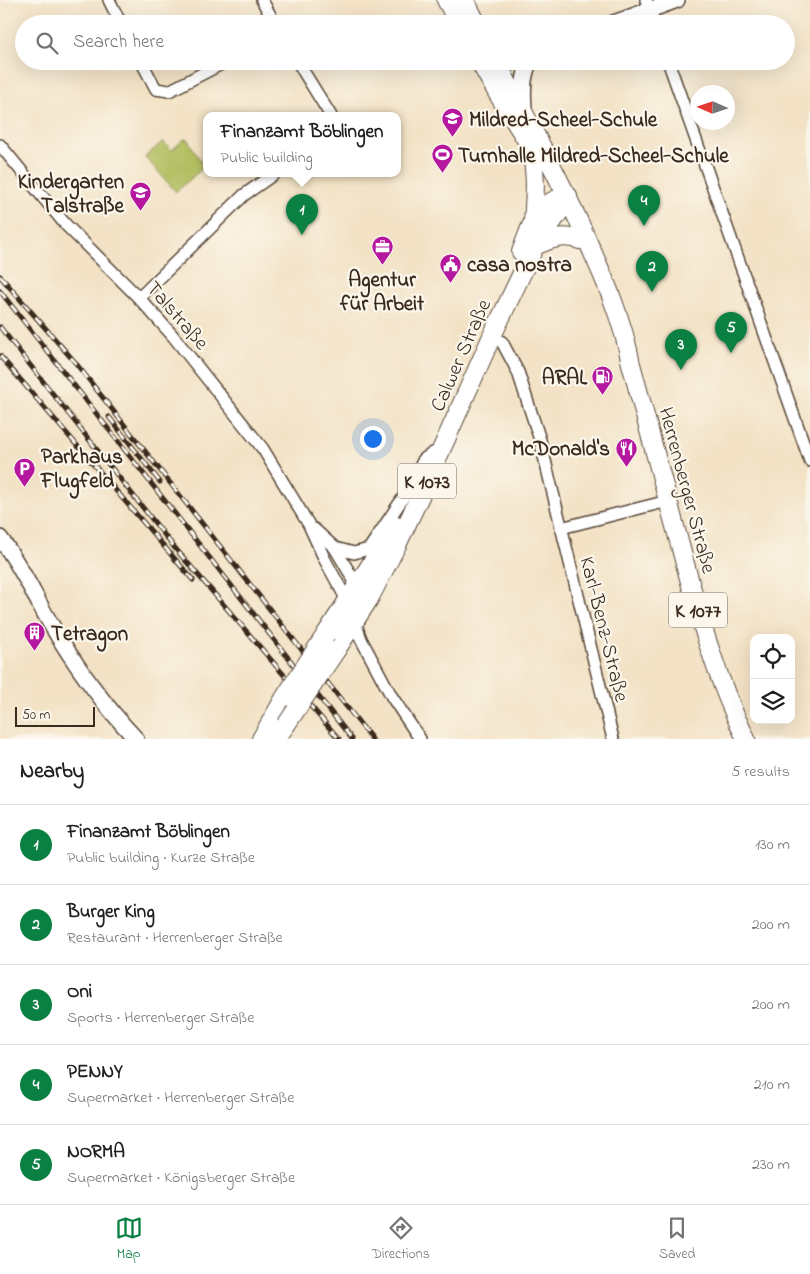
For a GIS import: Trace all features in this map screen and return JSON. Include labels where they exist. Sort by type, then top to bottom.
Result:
[{"type":"main road","points":[[446,0],[454,15]]},
{"type":"main road","points":[[465,0],[472,15]]},
{"type":"main road","name":"Herrenberger Straße","points":[[496,70],[530,147],[564,200],[606,281],[626,339],[663,502],[713,660],[726,696],[746,739]]},
{"type":"main road","name":"Herrenberger Straße","points":[[497,70],[524,110],[564,200],[619,339],[631,364]]},
{"type":"main road","name":"K 1073","points":[[530,147],[536,188],[533,222]]},
{"type":"main road","name":"Calwer Straße","points":[[279,726],[285,697],[348,602],[415,493],[533,222],[547,202],[564,200]]},
{"type":"main road","name":"Calwer Straße","points":[[261,739],[279,726],[337,649],[370,599],[415,508],[492,336],[535,246],[564,200]]},
{"type":"main road","points":[[535,246],[564,236],[580,240]]},
{"type":"street","points":[[109,0],[117,15]]},
{"type":"street","points":[[262,0],[270,15]]},
{"type":"street","points":[[638,15],[677,0]]},
{"type":"street","points":[[146,70],[156,89],[169,91],[210,70]]},
{"type":"street","points":[[303,70],[329,112]]},
{"type":"street","points":[[524,110],[523,85],[527,70]]},
{"type":"street","points":[[671,70],[810,460]]},
{"type":"street","name":"Talstraße","points":[[0,145],[65,224],[139,298],[173,336],[252,434],[309,525],[325,560],[348,602],[355,622]]},
{"type":"street","points":[[139,298],[237,202],[270,177]]},
{"type":"street","name":"Karl-Benz-Straße","points":[[492,336],[502,342],[518,372],[540,440],[613,739]]},
{"type":"street","name":"Calwer Straße","points":[[358,553],[368,549],[374,543],[409,489],[424,459],[433,453]]},
{"type":"street","points":[[561,528],[663,502]]},
{"type":"street","name":"Talstraße","points":[[309,525],[335,548],[358,585],[361,601],[355,622]]},
{"type":"street","points":[[0,538],[23,573],[60,639],[92,685],[136,739]]},
{"type":"street","name":"Talstraße","points":[[335,548],[344,552],[358,553]]},
{"type":"street","points":[[355,622],[365,647],[392,698],[420,739]]},
{"type":"street","name":"Calwer Straße","points":[[251,739],[269,718],[279,726]]},
{"type":"green space","points":[[184,139],[188,140],[203,165],[203,168],[176,192],[145,157],[163,141],[172,150]]},
{"type":"railway","points":[[0,276],[74,361],[372,739]]},
{"type":"railway","points":[[0,291],[352,739]]},
{"type":"railway","points":[[0,327],[174,547],[339,739]]},
{"type":"railway","points":[[0,356],[193,580]]},
{"type":"railway","points":[[109,417],[160,482]]},
{"type":"place","name":"Mildred-Scheel-Schule","points":[[453,138]]},
{"type":"place","name":"Turnhalle Mildred-Scheel-Schule","points":[[442,174]]},
{"type":"place","name":"Kindergarten Talstraße","points":[[140,212]]},
{"type":"place","name":"PENNY","points":[[644,226]]},
{"type":"place","name":"Finanzamt Böblingen","points":[[302,235]]},
{"type":"place","name":"Agentur für Arbeit","points":[[382,266]]},
{"type":"place","name":"casa nostra","points":[[451,283]]},
{"type":"place","name":"Burger King","points":[[652,292]]},
{"type":"place","name":"NORMA","points":[[731,353]]},
{"type":"place","name":"Oni","points":[[681,370]]},
{"type":"place","name":"ARAL","points":[[603,396]]},
{"type":"place","name":"McDonald's","points":[[626,467]]},
{"type":"place","name":"Parkhaus Flugfeld","points":[[25,487]]},
{"type":"place","name":"Tetragon","points":[[35,652]]}]
